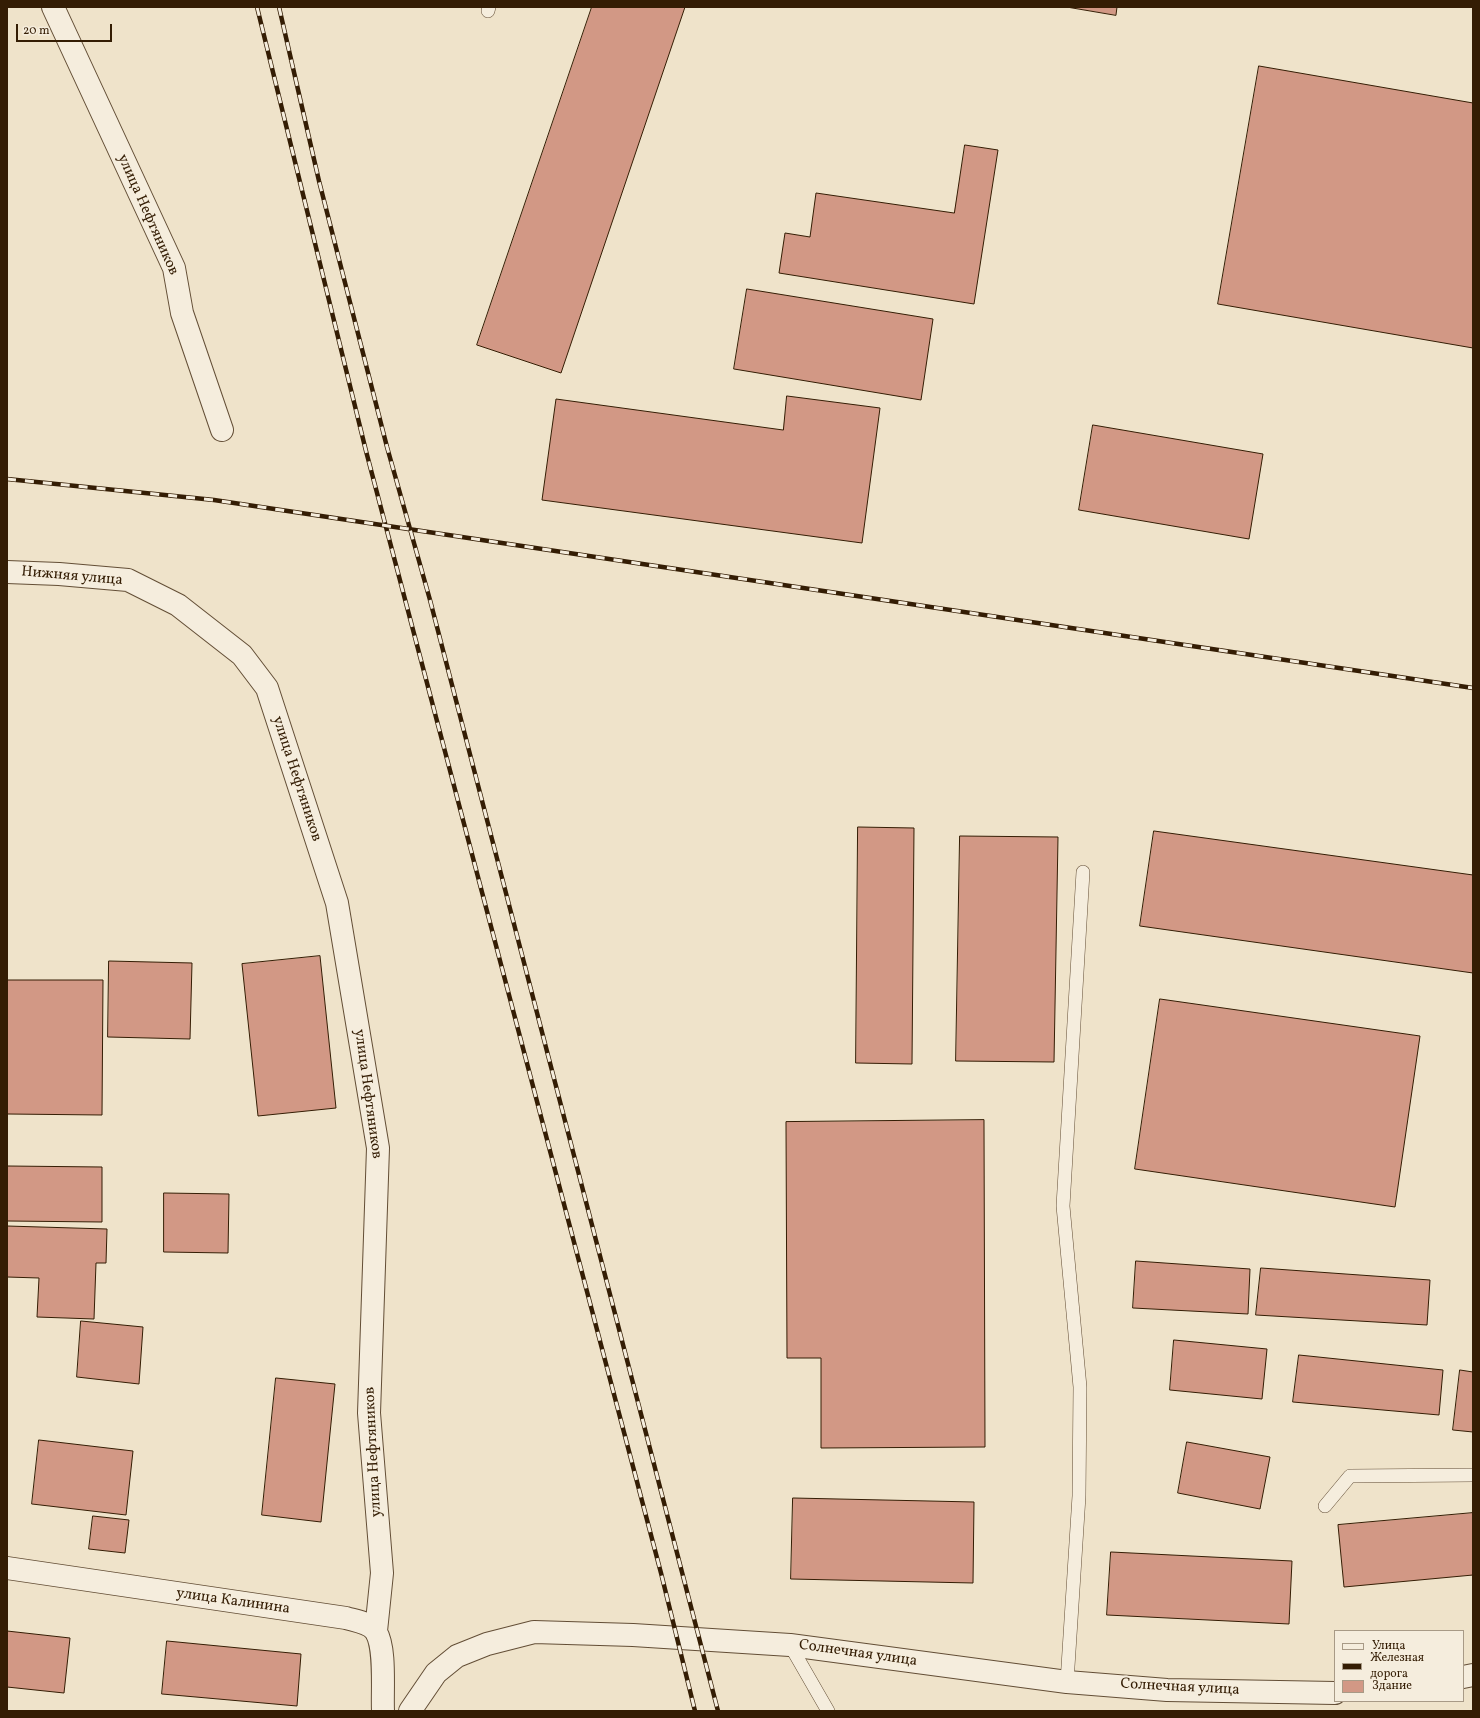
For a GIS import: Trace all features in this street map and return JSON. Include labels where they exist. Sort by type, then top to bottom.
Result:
[{"type":"street","name":"улица Нефтяников","points":[[53,7],[174,268],[182,313],[222,430]]},
{"type":"street","name":"Нижняя улица","points":[[7,572],[58,574],[128,580],[178,605],[242,655],[267,688]]},
{"type":"street","name":"улица Нефтяников","points":[[267,688],[337,903],[378,1148],[369,1413],[382,1573],[376,1631]]},
{"type":"street","name":"улица Калинина","points":[[7,1568],[346,1618],[364,1623],[376,1631]]},
{"type":"street","points":[[376,1631],[382,1647],[383,1711]]},
{"type":"street","name":"Солнечная улица","points":[[410,1711],[436,1673],[457,1656],[487,1644],[534,1632],[633,1635],[790,1645],[1067,1682],[1167,1690],[1334,1693]]},
{"type":"lane","points":[[1067,1682],[1079,1496],[1080,1387],[1062,1206],[1083,872]]},
{"type":"lane","points":[[1325,1506],[1350,1476],[1473,1475]]},
{"type":"lane","points":[[790,1645],[828,1711]]},
{"type":"building","points":[[592,7],[685,7],[561,373],[477,345]]},
{"type":"building","points":[[1067,7],[1117,7],[1116,15]]},
{"type":"building","points":[[1259,66],[1473,103],[1473,348],[1218,304]]},
{"type":"building","points":[[965,145],[998,150],[974,304],[779,273],[785,233],[810,237],[816,193],[954,213]]},
{"type":"building","points":[[747,289],[933,319],[921,400],[734,369]]},
{"type":"building","points":[[787,396],[880,408],[862,543],[542,500],[556,399],[783,430]]},
{"type":"building","points":[[1093,425],[1263,454],[1249,539],[1079,510]]},
{"type":"building","points":[[858,827],[914,828],[912,1064],[856,1063]]},
{"type":"building","points":[[1154,831],[1473,875],[1473,973],[1140,926]]},
{"type":"building","points":[[960,836],[1058,837],[1054,1062],[956,1061]]},
{"type":"building","points":[[320,956],[336,1108],[258,1116],[242,964]]},
{"type":"building","points":[[109,961],[192,963],[190,1039],[108,1037]]},
{"type":"building","points":[[7,980],[103,980],[102,1115],[7,1114]]},
{"type":"building","points":[[1160,999],[1420,1036],[1395,1207],[1135,1169]]},
{"type":"building","points":[[984,1120],[985,1447],[821,1448],[821,1358],[787,1358],[786,1122]]},
{"type":"building","points":[[7,1166],[102,1167],[102,1222],[7,1221]]},
{"type":"building","points":[[164,1193],[229,1194],[228,1253],[164,1252]]},
{"type":"building","points":[[7,1226],[107,1229],[106,1263],[96,1263],[94,1319],[37,1317],[39,1278],[7,1277]]},
{"type":"building","points":[[1136,1261],[1250,1269],[1248,1314],[1133,1308]]},
{"type":"building","points":[[1261,1268],[1430,1280],[1427,1325],[1256,1315]]},
{"type":"building","points":[[81,1321],[143,1327],[139,1384],[77,1377]]},
{"type":"building","points":[[1174,1340],[1267,1349],[1262,1399],[1170,1390]]},
{"type":"building","points":[[1299,1355],[1443,1370],[1439,1415],[1293,1402]]},
{"type":"building","points":[[1460,1370],[1473,1372],[1473,1432],[1453,1430]]},
{"type":"building","points":[[276,1378],[335,1384],[321,1522],[262,1515]]},
{"type":"building","points":[[39,1440],[133,1451],[126,1515],[32,1504]]},
{"type":"building","points":[[1187,1442],[1270,1457],[1260,1509],[1178,1493]]},
{"type":"building","points":[[793,1498],[974,1502],[973,1583],[791,1579]]},
{"type":"building","points":[[1473,1513],[1473,1575],[1344,1587],[1338,1525]]},
{"type":"building","points":[[93,1516],[129,1520],[125,1553],[89,1549]]},
{"type":"building","points":[[1111,1552],[1292,1561],[1289,1624],[1107,1615]]},
{"type":"building","points":[[7,1631],[70,1638],[64,1693],[7,1687]]},
{"type":"building","points":[[167,1641],[301,1654],[297,1706],[162,1694]]},
{"type":"railway","points":[[257,7],[366,451],[661,1573],[695,1711]]},
{"type":"railway","points":[[279,7],[319,181],[387,447],[430,600],[718,1711]]},
{"type":"railway","points":[[7,479],[214,500],[1473,688]]}]
